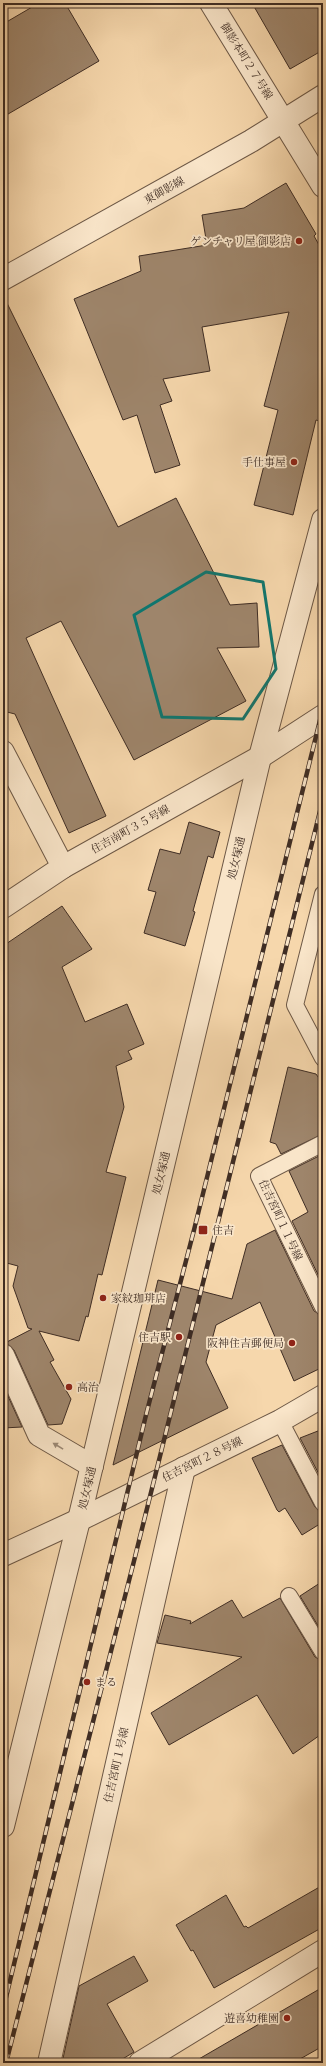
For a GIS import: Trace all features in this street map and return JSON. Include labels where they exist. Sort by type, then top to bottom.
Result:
[{"type":"street","name":"御影本町２７号線","points":[[211,3],[323,186]]},
{"type":"street","name":"東御影線","points":[[3,279],[251,141],[283,119],[323,96]]},
{"type":"street","name":"処女塚通","points":[[3,1826],[92,1466],[260,756],[323,520]]},
{"type":"street","name":"住吉南町３５号線","points":[[3,907],[63,867],[260,756],[323,716]]},
{"type":"street","points":[[3,752],[63,867]]},
{"type":"street","points":[[3,1355],[39,1435],[92,1466]]},
{"type":"street","name":"住吉宮町２８号線","points":[[3,1555],[79,1520],[280,1422],[323,1396]]},
{"type":"street","name":"住吉宮町１号線","points":[[49,2063],[184,1468]]},
{"type":"street","points":[[140,2063],[323,1952]]},
{"type":"lane","points":[[323,894],[295,1005],[323,1058]]},
{"type":"lane","name":"住吉宮町１１号線","points":[[323,1143],[259,1176],[323,1307]]},
{"type":"lane","points":[[280,1422],[323,1503]]},
{"type":"lane","points":[[289,1596],[323,1652]]},
{"type":"highlighted area","points":[[206,572],[263,582],[276,669],[243,719],[162,717],[134,615]]},
{"type":"building","points":[[39,3],[65,3],[99,61],[3,117],[3,24]]},
{"type":"building","points":[[252,3],[323,3],[323,50],[290,69]]},
{"type":"building","points":[[286,183],[316,234],[314,236],[323,252],[323,422],[316,420],[293,515],[254,505],[278,410],[264,406],[289,312],[202,327],[210,371],[163,379],[172,401],[160,405],[180,465],[155,473],[137,415],[123,420],[74,299],[141,271],[139,256],[207,245],[202,215],[244,208]]},
{"type":"building","points":[[3,295],[118,527],[176,498],[230,605],[257,603],[259,647],[217,648],[246,701],[134,760],[61,621],[26,638],[106,816],[69,833],[15,714],[3,711]]},
{"type":"building","points":[[189,822],[220,832],[213,858],[208,856],[193,911],[195,912],[185,946],[144,933],[156,892],[148,890],[160,849],[180,854]]},
{"type":"building","points":[[62,906],[92,949],[62,967],[85,1022],[127,1004],[144,1044],[128,1051],[132,1059],[116,1066],[124,1107],[106,1172],[126,1177],[102,1275],[98,1274],[88,1317],[86,1316],[79,1341],[39,1331],[54,1360],[50,1362],[71,1399],[62,1424],[48,1425],[14,1350],[5,1343],[32,1329],[28,1328],[13,1286],[18,1266],[3,1262],[3,946]]},
{"type":"building","points":[[288,1067],[316,1074],[323,1084],[321,1102],[323,1102],[323,1134],[281,1154],[276,1144],[270,1142]]},
{"type":"building","points":[[323,1154],[323,1285],[292,1221],[308,1212],[289,1171]]},
{"type":"building","points":[[275,1230],[314,1311],[323,1316],[323,1367],[294,1381],[260,1302],[216,1325],[206,1362],[228,1408],[113,1465],[158,1280],[232,1299],[247,1244]]},
{"type":"building","points":[[3,1385],[22,1427],[3,1428]]},
{"type":"building","points":[[323,1429],[323,1479],[322,1480],[300,1438]]},
{"type":"building","points":[[282,1445],[315,1507],[323,1512],[323,1522],[302,1535],[285,1508],[279,1512],[277,1510],[252,1458]]},
{"type":"building","points":[[323,1581],[323,1634],[300,1596]]},
{"type":"building","points":[[280,1598],[315,1657],[323,1661],[323,1733],[293,1754],[257,1695],[169,1745],[151,1713],[242,1657],[157,1643],[165,1615],[191,1621],[190,1624],[232,1600],[243,1618]]},
{"type":"building","points":[[323,1885],[323,1927],[214,1988],[193,1950],[191,1951],[176,1925],[226,1895],[244,1927],[246,1926],[248,1928]]},
{"type":"building","points":[[134,1956],[148,1981],[107,2004],[134,2052],[116,2063],[62,2063],[79,1986]]},
{"type":"building","name":"遊喜幼稚園","points":[[323,1987],[323,2046],[293,2063],[192,2063]]},
{"type":"railway","points":[[3,2010],[146,1415],[194,1230],[323,708]]},
{"type":"railway","points":[[6,2063],[134,1561],[323,799]]},
{"type":"place","name":"ゲンチャリ屋 御影店","points":[[299,241]]},
{"type":"place","name":"手仕事屋","points":[[294,462]]},
{"type":"place","name":"住吉","points":[[203,1230]]},
{"type":"place","name":"家紋珈琲店","points":[[103,1298]]},
{"type":"place","name":"住吉駅","points":[[179,1337]]},
{"type":"place","name":"阪神住吉郵便局","points":[[292,1343]]},
{"type":"place","name":"高治","points":[[69,1387]]},
{"type":"place","name":"まる","points":[[87,1682]]},
{"type":"place","name":"遊喜幼稚園","points":[[287,2018]]}]
